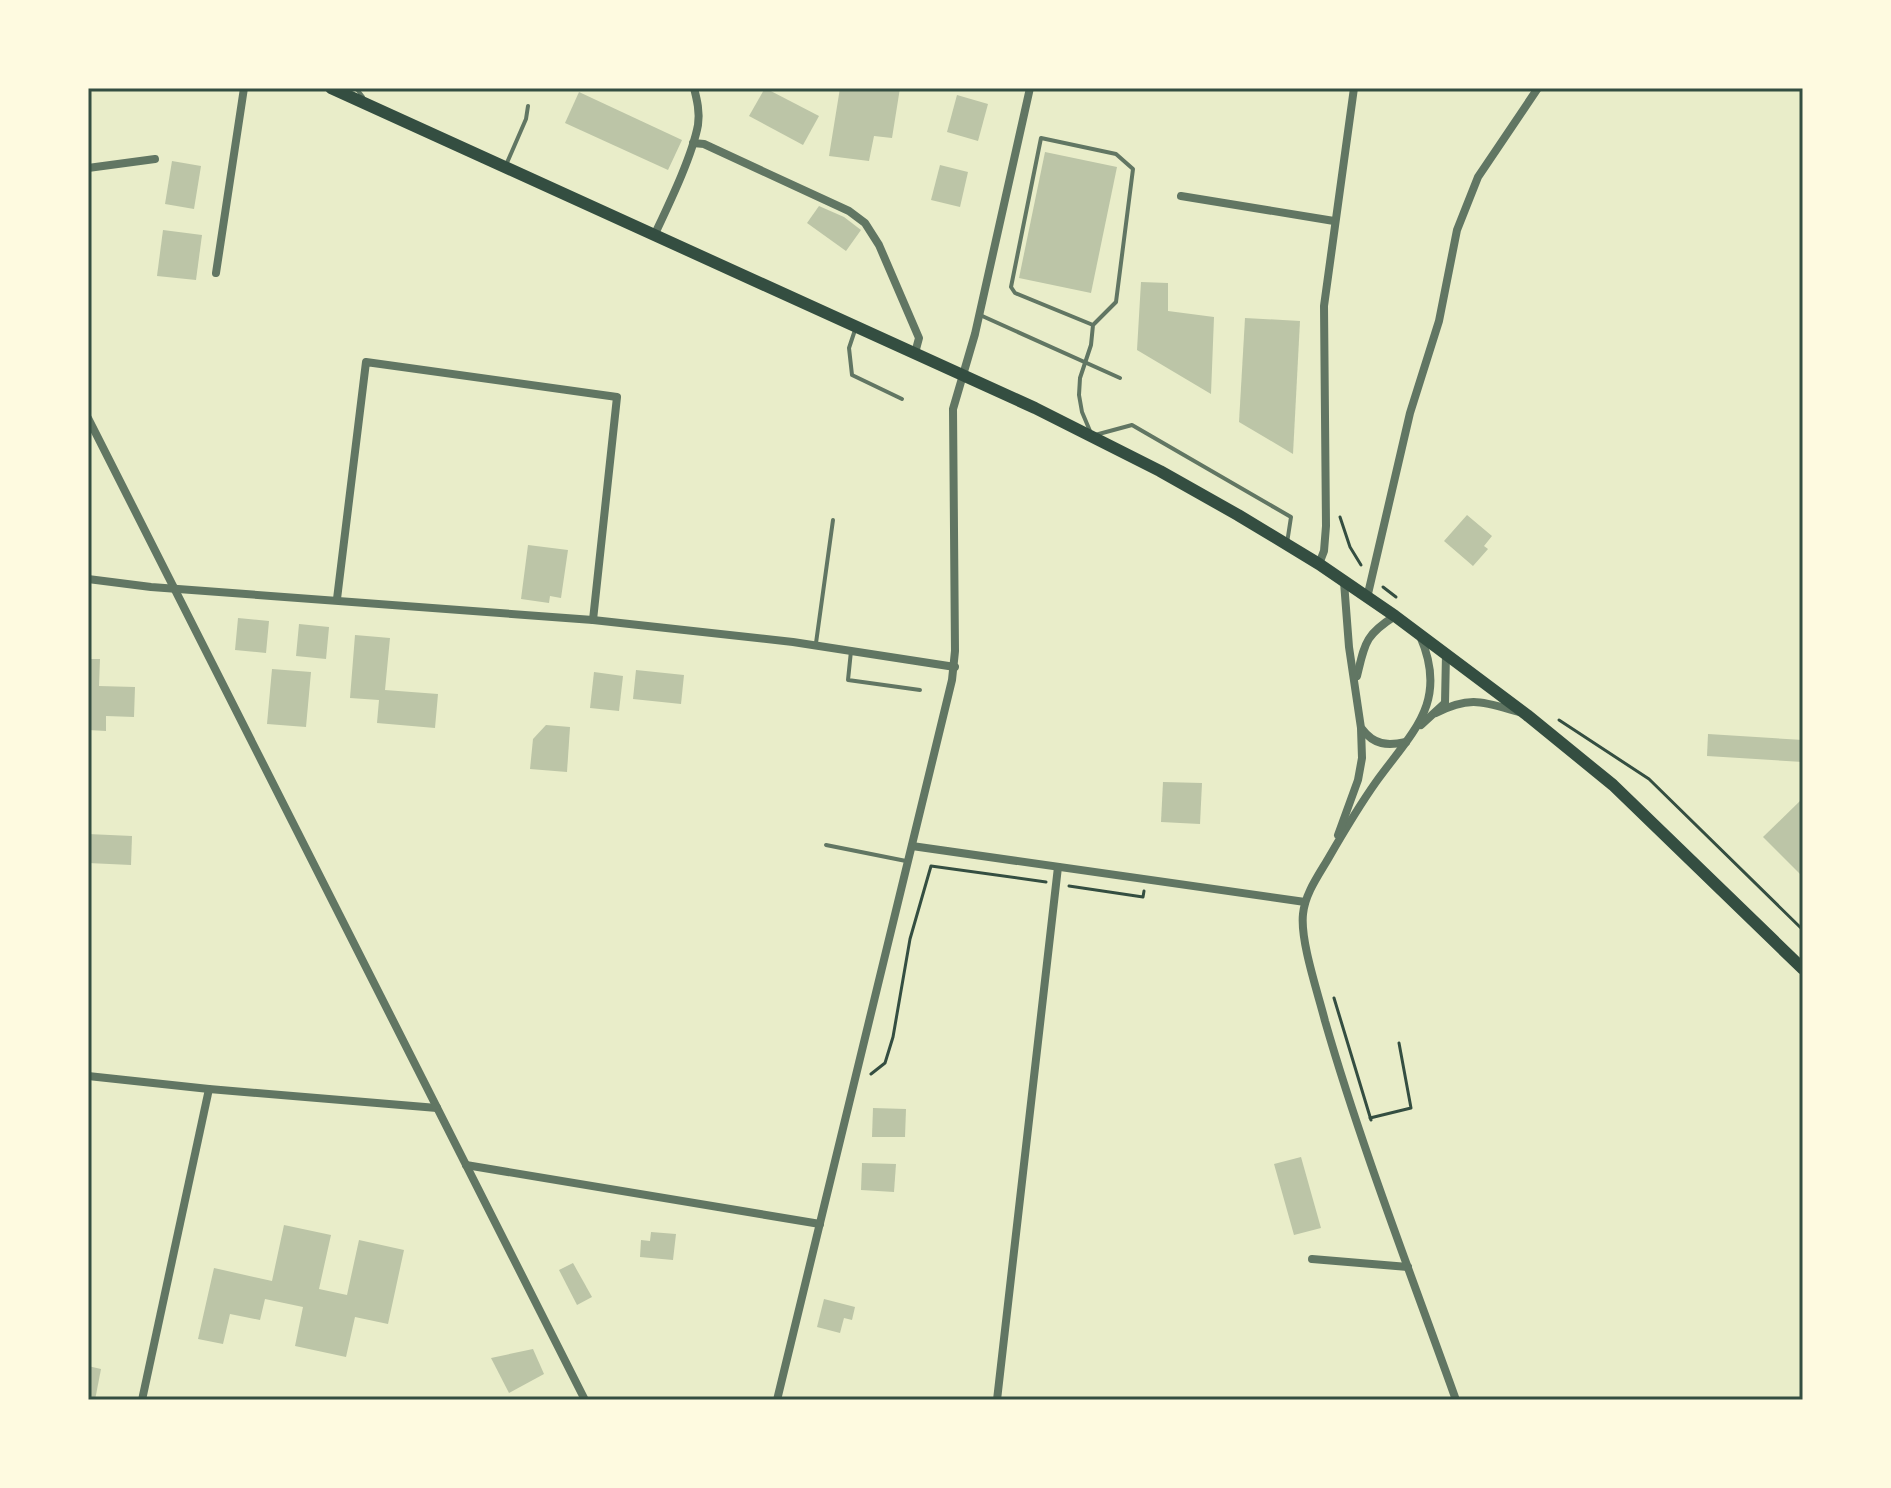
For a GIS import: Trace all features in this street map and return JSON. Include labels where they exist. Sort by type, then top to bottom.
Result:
[{"type":"main road","points":[[331,88],[1092,436],[1199,493],[1319,564],[1446,653],[1613,785],[1803,969]]},
{"type":"street","points":[[216,273],[244,88]]},
{"type":"street","points":[[654,236],[693,143],[699,110],[694,88]]},
{"type":"street","points":[[777,1400],[955,667],[953,409],[980,315],[1030,88]]},
{"type":"street","points":[[1319,564],[1324,551],[1326,526],[1324,306],[1354,88]]},
{"type":"street","points":[[1367,598],[1410,413],[1439,321],[1457,230],[1478,177],[1538,88]]},
{"type":"street","points":[[693,143],[704,144],[849,211],[865,223],[879,245],[919,338],[915,353]]},
{"type":"street","points":[[88,168],[155,159]]},
{"type":"street","points":[[1181,196],[1334,221]]},
{"type":"street","points":[[337,599],[366,362],[617,397],[593,620]]},
{"type":"street","points":[[88,418],[585,1400]]},
{"type":"street","points":[[88,579],[593,620],[815,645],[955,667]]},
{"type":"street","points":[[1332,850],[1358,780],[1362,758],[1344,582]]},
{"type":"street","points":[[1355,680],[1369,637],[1395,616]]},
{"type":"street","points":[[1418,633],[1432,678],[1427,708],[1417,728],[1374,785],[1332,850],[1305,902],[1302,916],[1325,1019],[1456,1400]]},
{"type":"street","points":[[1417,728],[1445,703],[1448,676],[1446,653]]},
{"type":"street","points":[[1436,713],[1457,702],[1483,702],[1527,715]]},
{"type":"street","points":[[1361,728],[1370,739],[1388,746],[1406,742]]},
{"type":"street","points":[[912,846],[1305,902]]},
{"type":"street","points":[[997,1400],[1058,867]]},
{"type":"street","points":[[88,1076],[437,1108]]},
{"type":"street","points":[[142,1400],[209,1089]]},
{"type":"street","points":[[466,1165],[820,1224]]},
{"type":"street","points":[[1312,1259],[1408,1267]]},
{"type":"lane","points":[[356,88],[370,106]]},
{"type":"lane","points":[[505,167],[526,119],[528,106]]},
{"type":"lane","points":[[1093,325],[1015,293],[1011,287],[1041,138],[1116,154],[1133,169],[1116,302],[1093,325],[1079,395],[1092,436],[1132,425],[1291,517],[1287,545]]},
{"type":"lane","points":[[980,315],[1120,378]]},
{"type":"lane","points":[[856,327],[849,348],[852,375],[902,399]]},
{"type":"lane","points":[[815,645],[833,520]]},
{"type":"lane","points":[[851,651],[848,680],[920,690]]},
{"type":"lane","points":[[826,845],[908,861]]},
{"type":"path","points":[[1339,509],[1342,529],[1350,547],[1372,579],[1396,597]]},
{"type":"path","points":[[1554,717],[1649,779],[1803,930]]},
{"type":"path","points":[[856,1076],[866,1076],[885,1063],[893,1037],[910,939],[931,866],[1143,897],[1148,880]]},
{"type":"path","points":[[1370,1118],[1411,1108],[1399,1043]]},
{"type":"building","points":[[765,88],[819,116],[803,145],[749,116]]},
{"type":"building","points":[[840,88],[900,88],[892,138],[874,136],[869,161],[829,156]]},
{"type":"building","points":[[579,92],[682,140],[668,170],[565,123]]},
{"type":"building","points":[[957,95],[988,104],[978,141],[947,132]]},
{"type":"building","points":[[1045,152],[1117,167],[1091,293],[1019,278]]},
{"type":"building","points":[[172,161],[201,166],[194,209],[165,204]]},
{"type":"building","points":[[940,165],[968,172],[960,207],[931,200]]},
{"type":"building","points":[[819,206],[844,217],[861,230],[846,251],[807,223]]},
{"type":"building","points":[[163,230],[202,235],[196,280],[157,276]]},
{"type":"building","points":[[1141,282],[1168,283],[1168,311],[1214,317],[1211,394],[1137,350]]},
{"type":"building","points":[[1245,318],[1300,321],[1293,454],[1239,422]]},
{"type":"building","points":[[1467,515],[1492,536],[1484,546],[1488,549],[1473,566],[1444,541]]},
{"type":"building","points":[[528,545],[568,550],[561,598],[550,596],[549,603],[521,599]]},
{"type":"building","points":[[238,618],[269,621],[266,653],[235,650]]},
{"type":"building","points":[[299,624],[329,627],[326,659],[296,656]]},
{"type":"building","points":[[355,635],[390,638],[385,690],[438,694],[435,728],[377,723],[379,700],[350,698]]},
{"type":"building","points":[[88,659],[100,659],[99,686],[135,687],[134,717],[106,716],[106,731],[88,730]]},
{"type":"building","points":[[272,669],[311,672],[306,727],[267,724]]},
{"type":"building","points":[[636,670],[684,675],[681,704],[633,699]]},
{"type":"building","points":[[594,672],[623,676],[619,711],[590,708]]},
{"type":"building","points":[[546,725],[570,727],[567,772],[530,769],[533,739]]},
{"type":"building","points":[[1708,734],[1803,740],[1803,762],[1707,756]]},
{"type":"building","points":[[1163,782],[1202,783],[1200,824],[1161,822]]},
{"type":"building","points":[[1801,800],[1803,803],[1803,877],[1763,837]]},
{"type":"building","points":[[88,834],[132,836],[131,865],[88,863]]},
{"type":"building","points":[[873,1108],[906,1109],[905,1137],[872,1137]]},
{"type":"building","points":[[1301,1157],[1321,1228],[1294,1235],[1274,1164]]},
{"type":"building","points":[[862,1163],[896,1164],[894,1192],[861,1190]]},
{"type":"building","points":[[284,1225],[331,1235],[319,1289],[347,1295],[359,1240],[404,1250],[388,1324],[355,1317],[346,1357],[295,1346],[303,1307],[265,1299],[260,1320],[230,1314],[223,1344],[198,1339],[214,1268],[272,1281]]},
{"type":"building","points":[[651,1232],[676,1234],[673,1260],[640,1257],[641,1240],[650,1241]]},
{"type":"building","points":[[573,1263],[592,1297],[577,1305],[559,1270]]},
{"type":"building","points":[[824,1299],[855,1307],[852,1320],[844,1318],[840,1333],[817,1327]]},
{"type":"building","points":[[533,1349],[544,1374],[509,1393],[491,1358]]},
{"type":"building","points":[[88,1366],[101,1369],[95,1400],[88,1400]]}]
